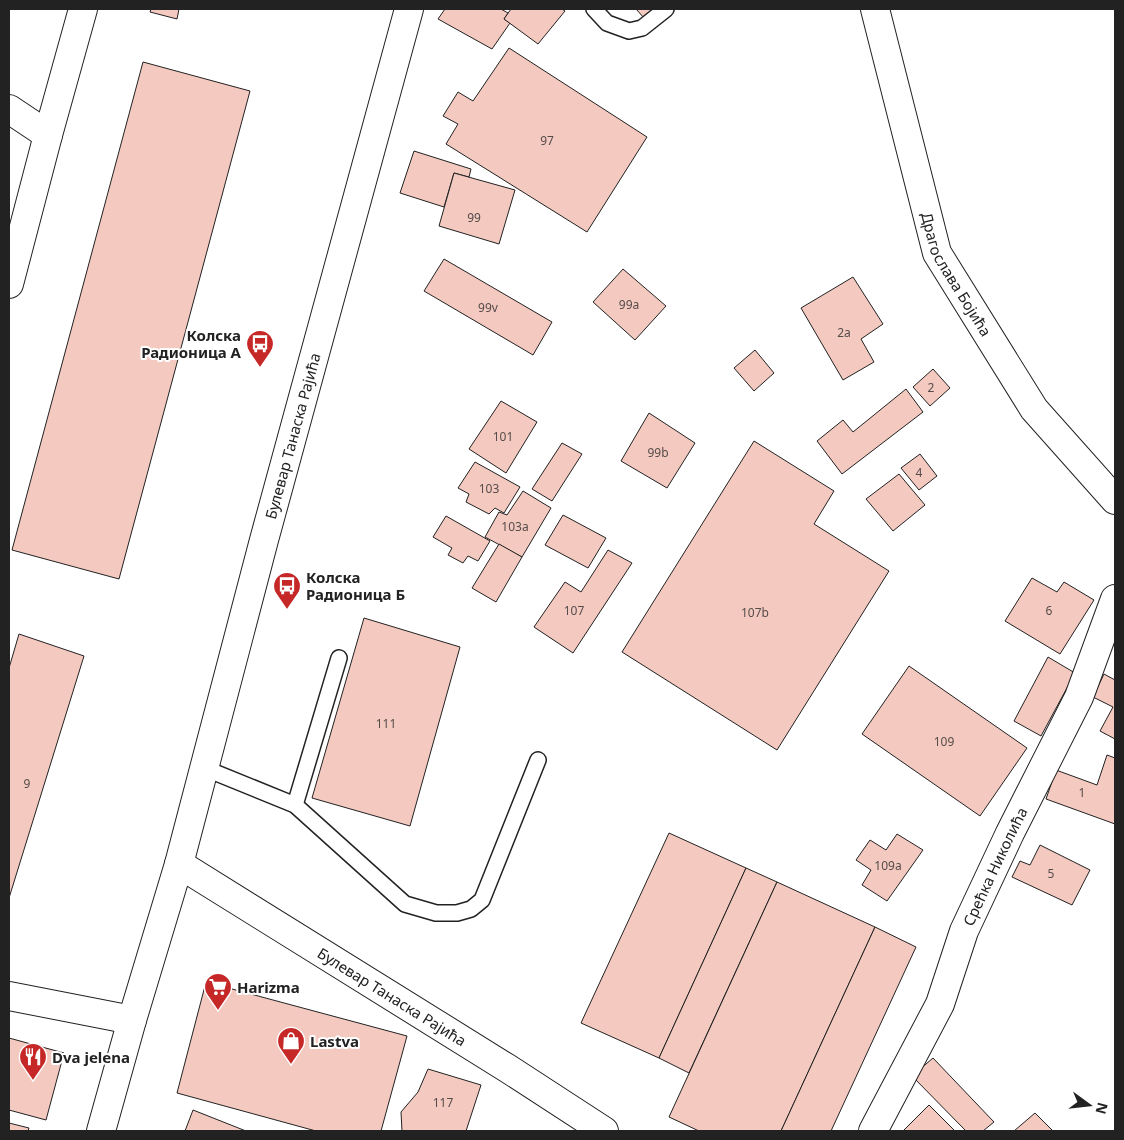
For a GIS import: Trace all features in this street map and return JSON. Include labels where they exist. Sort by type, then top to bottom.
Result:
[{"type":"street","points":[[9,284],[83,9]]},
{"type":"street","name":"Булевар Танаска Рајића","points":[[100,1131],[179,864],[269,521],[409,9]]},
{"type":"street","name":"Драгослава Бојића","points":[[875,9],[937,253],[1034,410],[1115,500]]},
{"type":"street","points":[[9,109],[48,135]]},
{"type":"street","name":"Срећка Николића","points":[[873,1131],[940,1004],[964,931],[1078,696],[1115,599]]},
{"type":"street","name":"Булевар Танаска Рајића","points":[[179,864],[507,1068],[604,1131]]},
{"type":"street","points":[[9,996],[132,1020]]},
{"type":"lane","points":[[594,9],[607,23],[629,31],[642,28],[666,9]]},
{"type":"lane","points":[[296,805],[340,658]]},
{"type":"lane","points":[[204,768],[296,805],[405,904],[436,913],[458,913],[471,910],[482,900],[538,760]]},
{"type":"building","points":[[151,9],[179,9],[177,19],[150,12]]},
{"type":"building","points":[[445,9],[501,9],[508,13],[504,19],[510,23],[492,49],[438,19]]},
{"type":"building","points":[[511,9],[562,9],[565,11],[538,44],[504,19]]},
{"type":"building","points":[[636,9],[654,9],[644,18]]},
{"type":"building","points":[[509,48],[647,137],[587,232],[446,144],[458,124],[443,116],[458,92],[473,101]]},
{"type":"building","points":[[143,62],[250,91],[119,579],[12,550]]},
{"type":"building","points":[[414,151],[471,169],[469,177],[454,173],[444,207],[400,193]]},
{"type":"building","points":[[454,173],[515,190],[499,244],[439,226]]},
{"type":"building","points":[[444,259],[552,322],[533,355],[424,291]]},
{"type":"building","points":[[623,269],[666,306],[635,340],[593,302]]},
{"type":"building","points":[[853,277],[883,324],[861,339],[874,362],[843,380],[801,308]]},
{"type":"building","points":[[755,350],[774,373],[754,391],[734,368]]},
{"type":"building","points":[[933,369],[950,388],[930,406],[913,387]]},
{"type":"building","points":[[906,389],[923,412],[842,474],[817,441],[843,420],[853,432]]},
{"type":"building","points":[[501,401],[537,422],[506,473],[469,449]]},
{"type":"building","points":[[649,413],[695,443],[667,488],[621,461]]},
{"type":"building","points":[[754,441],[834,491],[814,524],[889,571],[777,750],[622,652]]},
{"type":"building","points":[[562,443],[582,454],[552,501],[532,489]]},
{"type":"building","points":[[920,454],[937,476],[919,490],[901,468]]},
{"type":"building","points":[[475,462],[520,487],[504,513],[495,508],[489,514],[466,502],[469,494],[458,488]]},
{"type":"building","points":[[899,474],[925,505],[893,531],[866,499]]},
{"type":"building","points":[[523,491],[551,508],[522,557],[485,537],[499,512],[507,515]]},
{"type":"building","points":[[563,515],[606,538],[588,568],[545,545]]},
{"type":"building","points":[[446,516],[490,541],[478,561],[468,556],[463,563],[448,555],[452,548],[433,537]]},
{"type":"building","points":[[499,544],[522,557],[496,602],[472,588]]},
{"type":"building","points":[[608,550],[632,563],[573,653],[534,627],[565,582],[581,592]]},
{"type":"building","points":[[1032,578],[1057,592],[1064,582],[1094,600],[1060,654],[1005,621]]},
{"type":"building","points":[[364,618],[460,647],[410,826],[312,798]]},
{"type":"building","points":[[19,634],[84,656],[9,898],[9,668]]},
{"type":"building","points":[[1048,657],[1075,673],[1041,736],[1014,721]]},
{"type":"building","points":[[909,666],[1027,748],[980,816],[862,734]]},
{"type":"building","points":[[1104,674],[1115,680],[1115,739],[1100,731],[1113,707],[1093,697]]},
{"type":"building","points":[[1107,755],[1115,758],[1115,824],[1046,799],[1056,770],[1097,785]]},
{"type":"building","points":[[669,833],[746,868],[659,1058],[581,1023]]},
{"type":"building","points":[[897,834],[923,850],[887,901],[862,885],[871,870],[856,860],[870,840],[886,850]]},
{"type":"building","points":[[1040,845],[1090,870],[1072,905],[1012,877],[1020,861],[1030,865]]},
{"type":"building","points":[[746,868],[777,882],[689,1073],[659,1058]]},
{"type":"building","points":[[777,882],[875,927],[781,1131],[699,1131],[669,1117]]},
{"type":"building","points":[[875,927],[916,947],[831,1131],[781,1131]]},
{"type":"building","name":"Lastva","points":[[206,982],[407,1036],[381,1131],[316,1131],[177,1093]]},
{"type":"building","name":"Dva jelena","points":[[9,1038],[64,1053],[46,1120],[9,1110]]},
{"type":"building","points":[[933,1058],[994,1122],[983,1131],[966,1131],[912,1076]]},
{"type":"building","points":[[428,1069],[481,1085],[466,1131],[402,1131],[401,1112],[418,1092]]},
{"type":"building","points":[[929,1105],[955,1131],[903,1131]]},
{"type":"building","points":[[193,1110],[246,1131],[185,1131]]},
{"type":"building","points":[[1035,1113],[1053,1131],[1014,1131]]},
{"type":"building","points":[[9,1123],[29,1128],[28,1131],[9,1131]]},
{"type":"place","name":"Колска Радионица А","points":[[260,368]]},
{"type":"place","name":"Колска Радионица Б","points":[[287,610]]},
{"type":"place","name":"Harizma","points":[[218,1011]]},
{"type":"place","name":"Lastva","points":[[291,1065]]},
{"type":"place","name":"Dva jelena","points":[[33,1081]]}]
